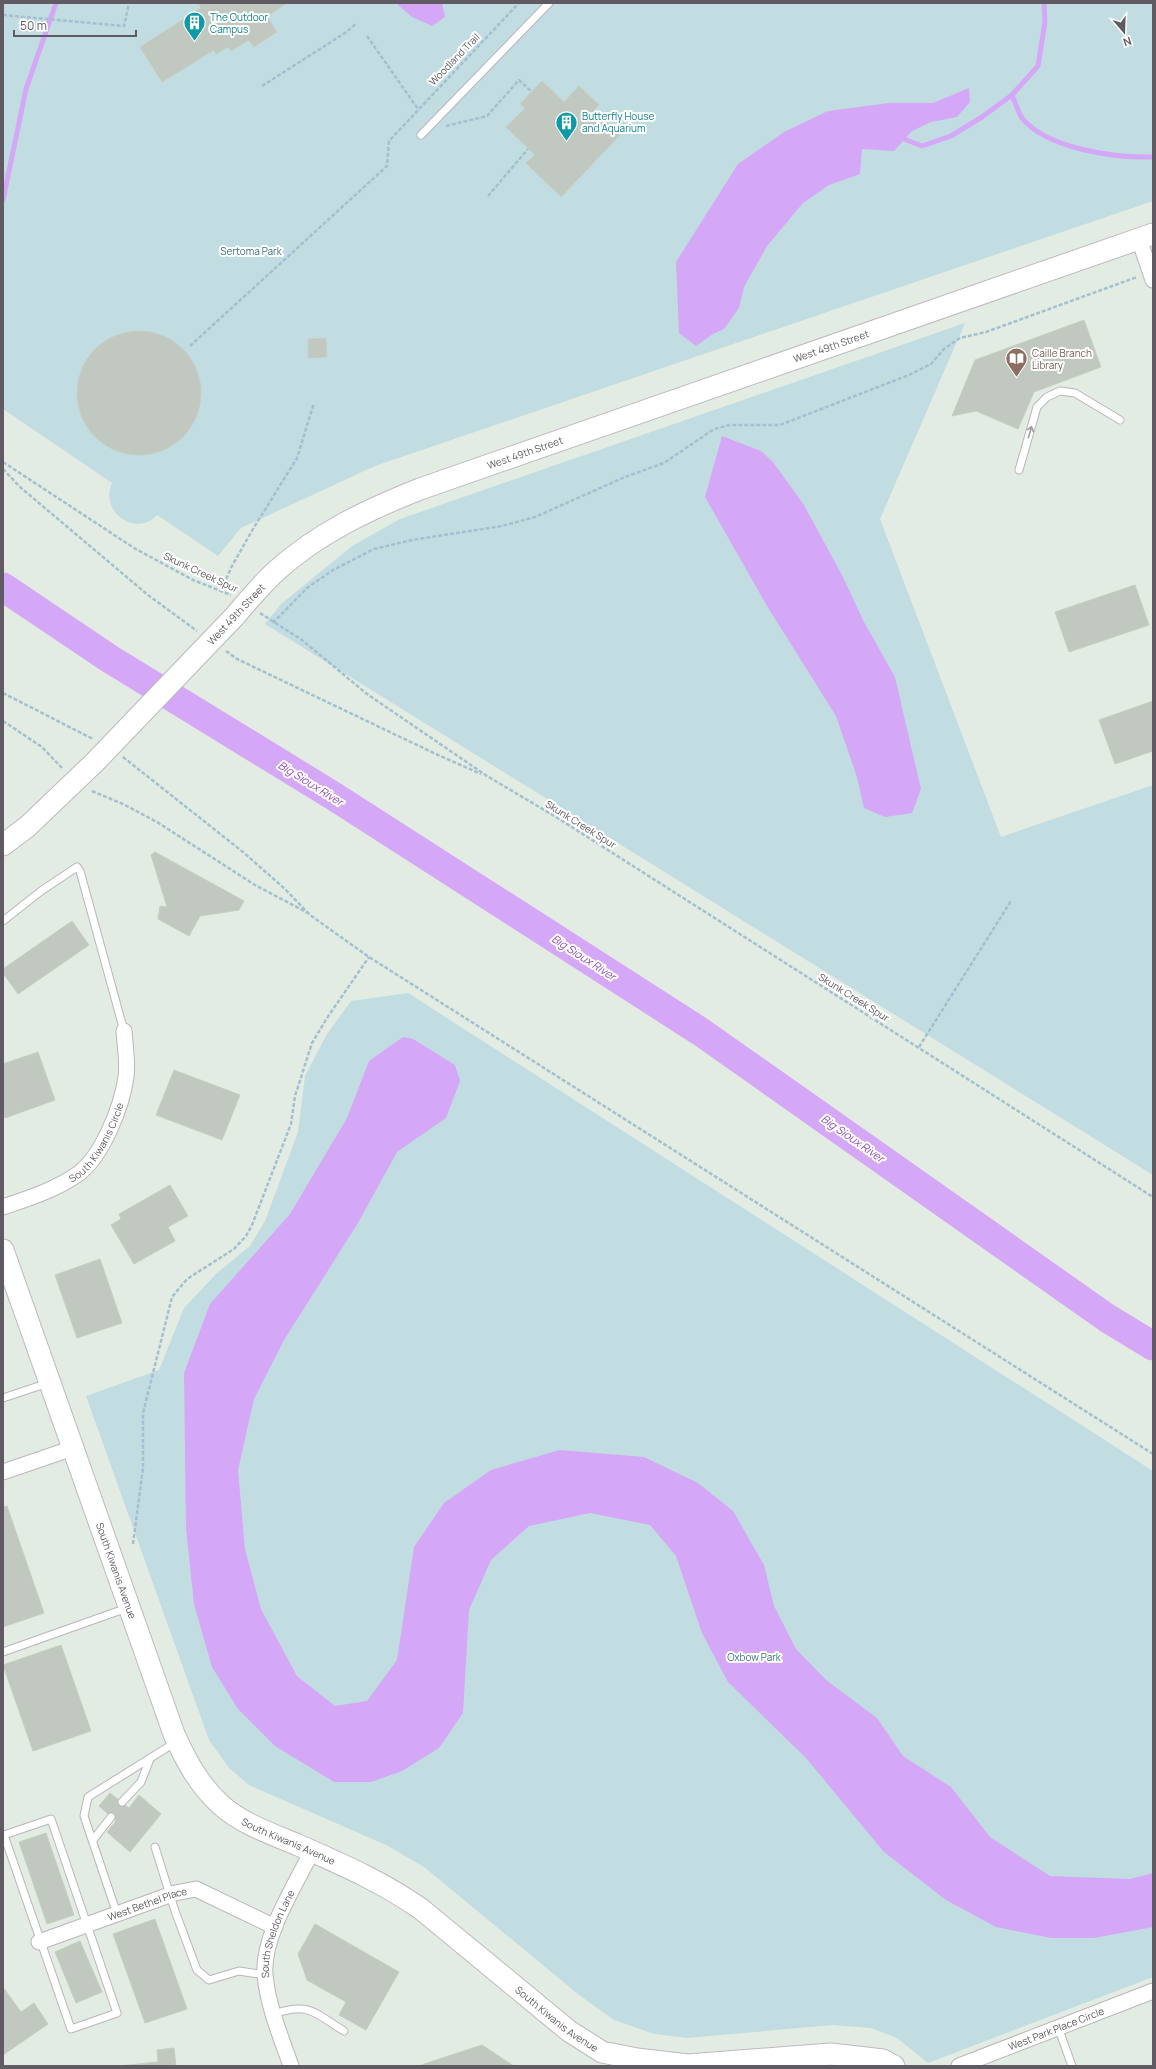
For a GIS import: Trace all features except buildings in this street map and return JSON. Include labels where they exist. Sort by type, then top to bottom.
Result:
[{"type":"street","points":[[1146,237],[1152,277]]},
{"type":"street","name":"West 49th Street","points":[[3,845],[27,827],[76,781],[98,752],[275,573],[298,553],[322,536],[376,506],[435,484],[1146,237]]},
{"type":"street","name":"South Kiwanis Circle","points":[[3,1207],[62,1184],[79,1173],[93,1160],[103,1144],[122,1094],[126,1077],[124,1032]]},
{"type":"street","name":"South Kiwanis Avenue","points":[[3,1250],[177,1742],[195,1776],[220,1805],[254,1826],[352,1868],[399,1893],[585,2042],[602,2052],[656,2064],[688,2065],[779,2062],[831,2054],[883,2060],[894,2066]]},
{"type":"street","points":[[3,1472],[73,1448]]},
{"type":"street","name":"South Sheldon Lane","points":[[291,2066],[273,2014],[265,1975],[267,1954],[275,1927],[312,1851]]},
{"type":"street","name":"West Bethel Place","points":[[39,1942],[170,1895],[196,1889],[275,1927]]},
{"type":"street","name":"West Park Place Circle","points":[[959,2066],[1153,1991]]},
{"type":"lane","points":[[421,135],[549,3]]},
{"type":"lane","points":[[1019,470],[1037,407],[1047,397],[1060,391],[1075,393],[1120,420]]},
{"type":"lane","points":[[3,921],[41,891],[77,867],[80,871],[124,1032]]},
{"type":"lane","points":[[3,1398],[50,1383]]},
{"type":"lane","points":[[3,1652],[129,1607]]},
{"type":"lane","points":[[118,1914],[84,1816],[88,1797],[177,1742]]},
{"type":"lane","points":[[122,1802],[141,1782],[150,1759]]},
{"type":"lane","points":[[93,1840],[111,1817]]},
{"type":"lane","points":[[51,1819],[117,2014],[71,2028],[39,1942],[4,1836],[51,1819]]},
{"type":"lane","points":[[155,1847],[174,1911],[197,1970],[209,1980],[239,1971],[265,1975]]},
{"type":"lane","points":[[273,2014],[290,2009],[306,2008],[344,2031]]},
{"type":"lane","points":[[1058,2027],[1072,2066]]},
{"type":"path","points":[[3,15],[124,26],[129,3]]},
{"type":"path","name":"Woodland Trail","points":[[190,346],[387,166],[389,141],[519,3]]},
{"type":"path","points":[[262,86],[345,33],[357,23]]},
{"type":"path","points":[[367,36],[418,109]]},
{"type":"path","points":[[429,126],[451,126],[487,116],[519,80],[532,92]]},
{"type":"path","points":[[488,196],[528,149]]},
{"type":"path","points":[[273,623],[307,588],[333,570],[374,548],[412,540],[502,526],[535,517],[625,477],[664,462],[714,429],[730,425],[780,425],[909,376],[931,364],[944,349],[960,338],[986,332],[1152,277]]},
{"type":"path","points":[[221,590],[232,566],[253,529],[297,458],[314,403]]},
{"type":"path","name":"Skunk Creek Spur","points":[[3,462],[134,548],[187,577],[221,590],[240,610],[273,623],[302,640],[367,694],[487,776],[556,817],[1153,1197]]},
{"type":"path","points":[[3,693],[80,731],[98,752]]},
{"type":"path","points":[[3,721],[42,747],[76,781],[98,795],[122,804],[157,822],[255,885],[310,915],[369,957],[1153,1454]]},
{"type":"path","points":[[120,755],[133,763],[243,852],[285,889],[310,915]]},
{"type":"path","points":[[919,1047],[1011,901]]},
{"type":"path","points":[[133,1544],[143,1468],[143,1413],[172,1297],[187,1279],[234,1248],[246,1236],[252,1225],[291,1124],[295,1096],[312,1043],[327,1018],[369,957]]},
{"type":"green space","name":"Sertoma Park","points":[[3,3],[1153,3],[1153,201],[375,466],[241,528],[218,556],[157,515],[149,521],[139,524],[130,523],[122,518],[115,512],[111,503],[109,494],[112,483],[3,409]]},
{"type":"green space","points":[[965,323],[880,519],[1001,837],[1153,785],[1153,1175],[265,624],[281,604],[352,546],[400,519]]},
{"type":"green space","name":"Oxbow Park","points":[[408,993],[1153,1471],[1153,1977],[928,2063],[897,2038],[871,2028],[833,2025],[688,2038],[654,2034],[614,2020],[579,1995],[424,1867],[386,1845],[249,1785],[229,1768],[209,1740],[86,1396],[159,1370],[184,1308],[217,1273],[250,1246],[265,1221],[298,1132],[305,1076],[327,1034],[351,1001]]},
{"type":"shaded area","points":[[396,3],[442,3],[445,17],[432,26],[412,17]]},
{"type":"shaded area","points":[[969,88],[970,102],[957,117],[931,122],[912,131],[894,151],[862,149],[860,174],[829,185],[803,203],[767,246],[744,287],[739,308],[724,329],[713,334],[696,346],[679,333],[676,262],[738,164],[784,132],[828,111],[889,103],[933,103]]},
{"type":"shaded area","points":[[722,436],[761,451],[773,462],[804,505],[843,577],[864,622],[895,677],[921,789],[912,813],[885,817],[864,808],[857,777],[836,716],[767,606],[705,497]]},
{"type":"shaded area","points":[[403,1037],[413,1039],[455,1065],[460,1081],[446,1118],[397,1152],[358,1223],[284,1340],[254,1399],[238,1470],[245,1549],[261,1609],[297,1676],[335,1706],[367,1701],[397,1660],[414,1547],[444,1503],[491,1470],[560,1450],[644,1457],[698,1483],[733,1511],[764,1565],[774,1606],[796,1649],[826,1680],[877,1718],[903,1756],[951,1787],[990,1837],[1050,1876],[1130,1879],[1153,1873],[1153,1927],[1094,1938],[1051,1938],[996,1927],[946,1900],[884,1852],[806,1758],[728,1682],[702,1633],[676,1556],[650,1525],[590,1513],[529,1526],[491,1560],[469,1610],[463,1713],[439,1748],[402,1771],[371,1782],[334,1782],[275,1746],[238,1709],[212,1667],[194,1604],[186,1528],[184,1373],[210,1304],[290,1214],[347,1118],[369,1061]]},
{"type":"waterway","points":[[3,200],[26,89],[56,3]]},
{"type":"waterway","points":[[899,137],[922,146],[951,136],[982,117],[1012,95],[1038,66],[1045,22],[1044,3]]},
{"type":"waterway","points":[[1012,95],[1022,118],[1033,129],[1048,137],[1083,150],[1120,156],[1153,157]]},
{"type":"waterway","name":"Big Sioux River","points":[[3,587],[110,659],[335,797],[701,1032],[1107,1318],[1153,1346]]},
{"type":"place","name":"The Outdoor Campus","points":[[194,42]]},
{"type":"place","name":"Butterfly House and Aquarium","points":[[567,142]]},
{"type":"place","name":"Caille Branch Library","points":[[1017,378]]}]
